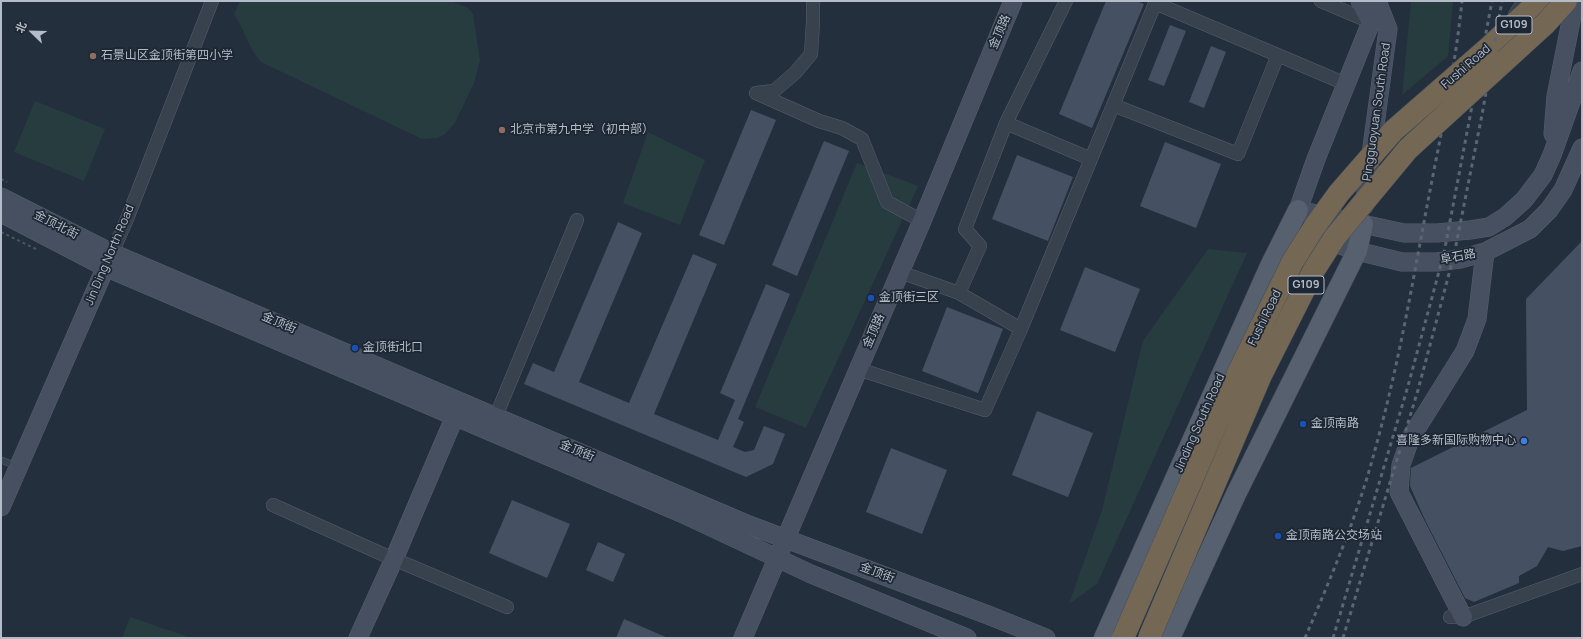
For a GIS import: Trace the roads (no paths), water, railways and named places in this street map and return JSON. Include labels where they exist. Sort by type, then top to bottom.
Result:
[{"type":"highway","name":"Fushi Road","points":[[1123,638],[1240,368],[1293,260],[1315,226],[1340,193],[1393,131],[1487,49],[1539,1]]},
{"type":"highway","name":"Fushi Road","points":[[1149,638],[1261,375],[1314,270],[1330,244],[1358,208],[1408,149],[1545,24],[1566,1]]},
{"type":"main road","name":"金顶路","points":[[743,638],[922,221],[1013,1]]},
{"type":"main road","points":[[1360,1],[1371,22]]},
{"type":"main road","name":"Pingguoyuan South Road","points":[[1363,224],[1388,29],[1377,1]]},
{"type":"main road","name":"阜石路","points":[[1552,155],[1556,96],[1576,1]]},
{"type":"main road","name":"Pingguoyuan South Road","points":[[1294,218],[1371,22]]},
{"type":"main road","name":"阜石路","points":[[1294,218],[1363,224],[1404,233],[1444,232],[1489,227],[1505,217],[1524,200],[1543,175],[1552,155],[1582,71]]},
{"type":"main road","name":"阜石路","points":[[1294,218],[1357,251],[1402,262],[1437,262],[1460,259],[1485,252],[1530,230],[1549,210],[1562,190],[1582,150]]},
{"type":"main road","name":"金顶北街","points":[[1,197],[108,260]]},
{"type":"main road","name":"金顶北街","points":[[1,213],[108,260]]},
{"type":"main road","name":"Jinding South Road","points":[[1104,638],[1267,273],[1294,218]]},
{"type":"main road","points":[[1119,604],[1172,633],[1236,494],[1357,251],[1363,224]]},
{"type":"main road","points":[[1456,617],[1400,492],[1401,465],[1410,439],[1465,351],[1477,319],[1485,252]]},
{"type":"main road","name":"金顶街","points":[[108,260],[455,416],[681,513],[811,574],[967,638]]},
{"type":"main road","name":"金顶街","points":[[108,260],[496,416],[749,525],[1046,638]]},
{"type":"main road","name":"Jin Ding North Road","points":[[1,507],[108,260]]},
{"type":"main road","points":[[358,638],[394,559],[455,416]]},
{"type":"street","name":"Jin Ding North Road","points":[[108,260],[126,219],[212,1]]},
{"type":"street","points":[[813,1],[814,22],[810,54],[795,73],[774,91],[756,93],[819,121],[842,128],[862,139],[887,202],[922,221]]},
{"type":"street","points":[[959,294],[980,246],[965,229],[1006,123],[1066,1]]},
{"type":"street","points":[[1321,1],[1388,29]]},
{"type":"street","points":[[858,369],[985,410],[1021,329],[1155,2],[1346,84]]},
{"type":"street","points":[[1113,105],[1238,154],[1278,55]]},
{"type":"street","points":[[1006,123],[1091,159]]},
{"type":"street","points":[[496,416],[577,220]]},
{"type":"street","points":[[900,272],[959,294],[1021,329]]},
{"type":"street","points":[[273,505],[506,607]]},
{"type":"street","points":[[1456,617],[1582,574]]},
{"type":"lane","points":[[1508,19],[1520,1]]},
{"type":"lane","points":[[1487,49],[1504,25]]},
{"type":"lane","points":[[1,460],[18,467]]},
{"type":"railway","points":[[1305,638],[1335,567],[1362,495],[1384,416],[1404,326],[1442,129],[1462,1]]},
{"type":"railway","points":[[1333,638],[1408,386],[1444,253],[1492,1]]},
{"type":"railway","points":[[1343,638],[1418,390],[1454,255],[1482,115],[1502,1]]},
{"type":"place","name":"石景山区金顶街第四小学","points":[[93,56]]},
{"type":"place","name":"北京市第九中学（初中部）","points":[[502,130]]},
{"type":"place","name":"金顶街三区","points":[[871,298]]},
{"type":"place","name":"金顶街北口","points":[[355,348]]},
{"type":"place","name":"金顶南路","points":[[1303,424]]},
{"type":"place","name":"喜隆多新国际购物中心","points":[[1524,441]]},
{"type":"place","name":"金顶南路公交场站","points":[[1278,536]]}]
